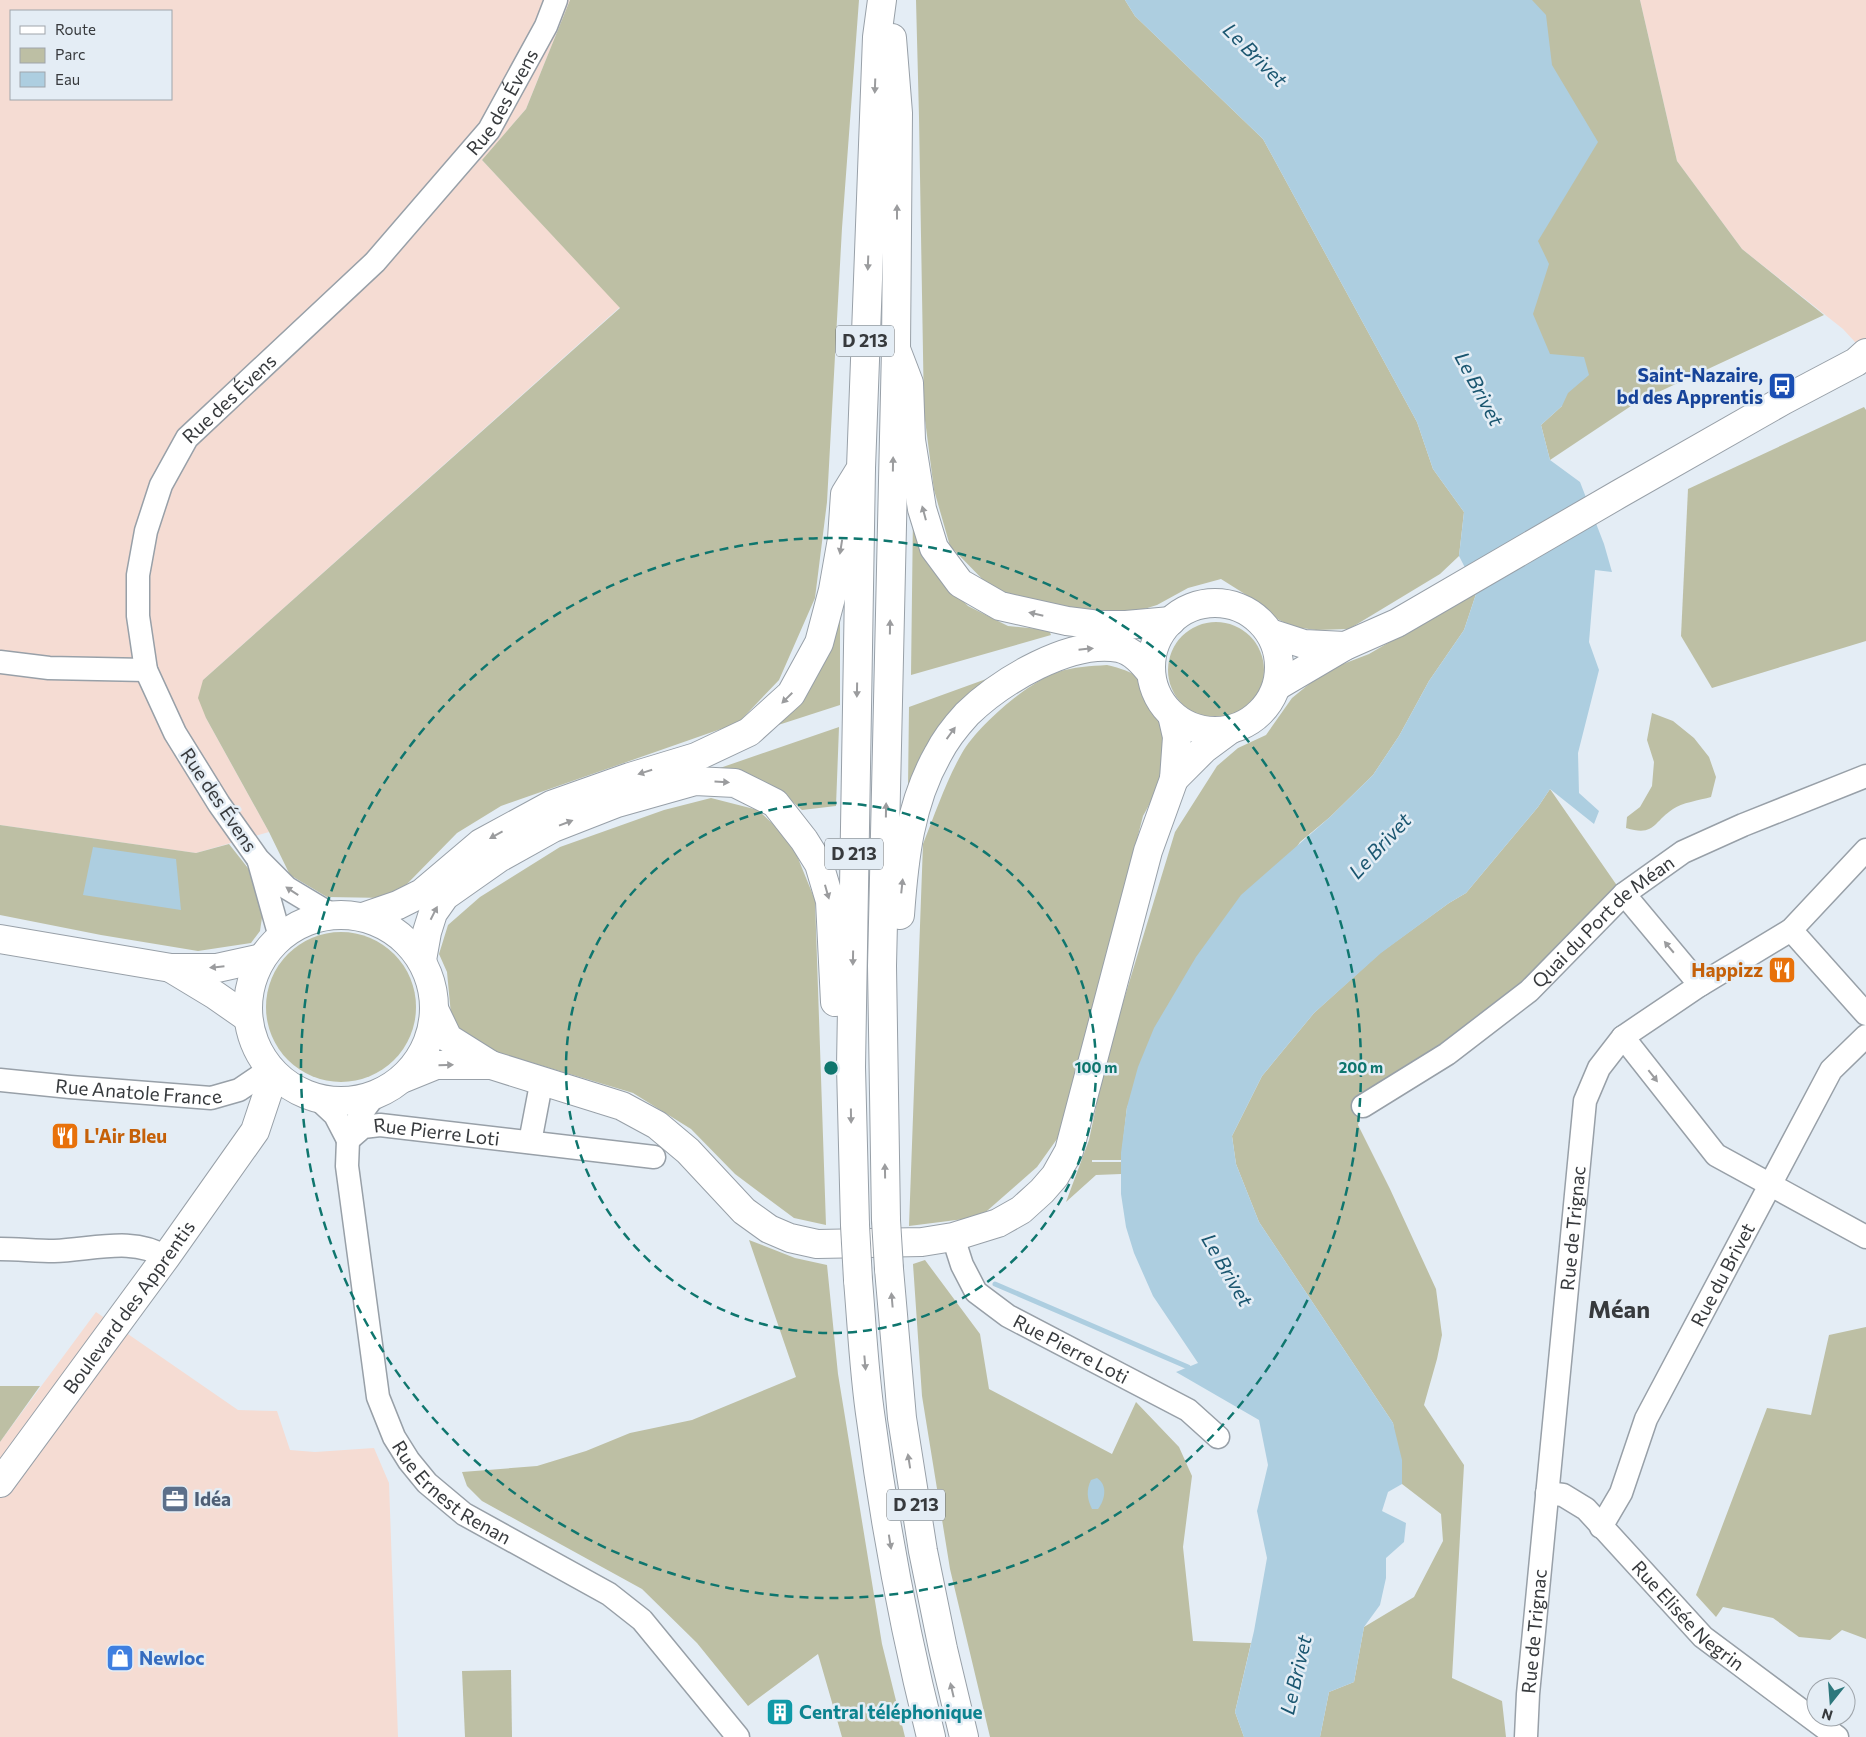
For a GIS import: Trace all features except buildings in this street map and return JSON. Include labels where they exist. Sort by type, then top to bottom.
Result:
[{"type":"main road","name":"D 213","points":[[882,0],[877,37],[861,468],[851,1067],[855,1225],[870,1418],[906,1630],[931,1737]]},
{"type":"main road","name":"D 213","points":[[888,0],[898,113],[896,348],[882,966],[882,1069],[886,1220],[902,1418],[923,1551],[943,1649],[964,1737]]},
{"type":"main road","points":[[896,348],[909,383],[911,440],[922,510],[934,548],[960,583],[1000,606],[1067,621],[1099,625],[1126,625],[1171,620]]},
{"type":"main road","points":[[1277,686],[1345,646],[1389,627],[1427,606],[1784,400],[1856,362],[1866,353]]},
{"type":"main road","points":[[363,917],[398,906],[422,893],[481,843],[551,805],[630,777],[696,757],[749,732],[791,694],[819,643],[835,582],[842,539],[845,494],[861,468]]},
{"type":"main road","points":[[1174,779],[1204,749],[1231,730],[1247,724],[1260,714],[1270,701],[1277,686],[1280,668],[1278,650],[1270,633],[1256,617],[1236,606],[1214,603],[1198,605],[1184,611],[1171,620],[1159,636],[1152,654],[1151,674],[1155,689],[1162,703],[1172,715],[1190,726],[1210,731],[1231,730]]},
{"type":"main road","points":[[1270,633],[1304,644],[1345,646]]},
{"type":"main road","points":[[882,1069],[894,1038],[898,936],[907,842],[914,811],[926,779],[937,754],[953,730],[967,714],[1013,680],[1059,656],[1080,649],[1120,648],[1140,658],[1151,674]]},
{"type":"main road","points":[[435,1011],[448,1038],[491,1065],[622,1106],[657,1125],[688,1150],[744,1211],[769,1229],[790,1238],[816,1244],[922,1242],[954,1237],[998,1223],[1020,1210],[1042,1191],[1055,1176],[1069,1151],[1148,851],[1174,779],[1177,737],[1172,715]]},
{"type":"main road","points":[[422,960],[427,932],[433,913],[445,896],[499,858],[553,828],[617,803],[694,781],[735,783],[775,803],[804,840],[819,864],[830,901],[837,1040],[851,1067]]},
{"type":"main road","points":[[332,915],[363,917],[386,926],[406,941],[422,960],[432,985],[435,1011],[431,1036],[420,1059],[404,1078],[390,1089],[374,1096],[355,1101],[337,1102],[313,1097],[296,1090],[272,1072],[257,1050],[248,1018],[250,987],[262,958],[280,937],[304,922],[332,915]]},
{"type":"main road","points":[[0,939],[171,968],[217,968],[262,958]]},
{"type":"main road","points":[[171,968],[216,995],[248,1018]]},
{"type":"main road","points":[[404,1078],[436,1066],[491,1065]]},
{"type":"main road","name":"Boulevard des Apprentis","points":[[255,1131],[272,1072]]},
{"type":"main road","name":"Boulevard des Apprentis","points":[[0,1483],[166,1257],[255,1131],[284,1108],[313,1097]]},
{"type":"street","name":"Rue des Évens","points":[[332,915],[287,888],[258,859],[219,804],[175,733],[146,670],[138,616],[138,575],[146,531],[161,485],[187,438],[375,262],[489,130],[546,26],[556,0]]},
{"type":"street","points":[[0,662],[49,668],[146,670]]},
{"type":"street","name":"Quai du Port de Méan","points":[[1363,1106],[1447,1054],[1529,991],[1624,894],[1683,852],[1866,776]]},
{"type":"street","name":"Rue de Trignac","points":[[1526,1737],[1528,1694],[1585,1101],[1599,1068],[1623,1038],[1700,985],[1791,930],[1866,850]]},
{"type":"street","name":"Rue des Évens","points":[[258,859],[280,937]]},
{"type":"street","points":[[1624,894],[1700,985]]},
{"type":"street","points":[[1791,930],[1866,1014]]},
{"type":"street","name":"Rue du Brivet","points":[[1601,1527],[1621,1493],[1646,1419],[1830,1070],[1866,1036]]},
{"type":"street","points":[[1623,1038],[1716,1155],[1866,1237]]},
{"type":"street","name":"Rue Anatole France","points":[[0,1080],[211,1098],[239,1090],[272,1072]]},
{"type":"street","points":[[530,1142],[542,1080]]},
{"type":"street","name":"Rue Ernest Renan","points":[[374,1096],[360,1115],[348,1140],[347,1166],[378,1397],[394,1438],[409,1461],[427,1483],[464,1514],[609,1594],[642,1620],[738,1737]]},
{"type":"street","name":"Rue Ernest Renan","points":[[313,1097],[335,1115],[348,1140]]},
{"type":"street","name":"Rue Pierre Loti","points":[[348,1140],[363,1128],[380,1125],[654,1157]]},
{"type":"street","name":"Rue Pierre Loti","points":[[954,1237],[962,1265],[976,1292],[1008,1316],[1188,1410],[1218,1437]]},
{"type":"street","points":[[0,1249],[54,1251],[131,1244],[154,1250],[166,1257]]},
{"type":"street","name":"Rue Elisée Negrin","points":[[1547,1493],[1563,1494],[1586,1509],[1703,1637],[1837,1737]]},
{"type":"shaded area","points":[[0,0],[570,0],[526,109],[482,160],[620,307],[203,680],[206,718],[269,832],[196,853],[0,825]]},
{"type":"shaded area","points":[[1640,0],[1866,0],[1866,354],[1843,329],[1742,249],[1677,161]]},
{"type":"shaded area","points":[[96,1312],[238,1410],[277,1411],[290,1450],[315,1452],[374,1448],[389,1483],[398,1737],[0,1737],[0,1442]]},
{"type":"green space","points":[[570,0],[859,0],[842,228],[827,502],[815,598],[779,680],[738,723],[501,806],[457,833],[407,884],[386,898],[327,897],[290,875],[269,832],[206,718],[198,698],[203,680],[620,308],[482,160],[526,109]]},
{"type":"green space","points":[[916,0],[1125,0],[1135,16],[1263,139],[1417,422],[1433,469],[1464,512],[1459,556],[1440,574],[1349,629],[1316,630],[1294,627],[1273,617],[1248,596],[1221,579],[1188,588],[1157,605],[1115,618],[1053,607],[991,588],[950,546],[934,490],[924,412]]},
{"type":"green space","points":[[1261,0],[1640,0],[1677,161],[1742,249],[1824,315],[1637,402],[1550,460],[1541,425],[1562,406]]},
{"type":"green space","points":[[1864,407],[1866,410],[1866,641],[1712,688],[1681,636],[1688,489]]},
{"type":"green space","points":[[913,514],[936,574],[968,606],[1008,626],[1049,630],[1051,635],[911,675]]},
{"type":"green space","points":[[1477,591],[1464,630],[1429,681],[1399,736],[1373,775],[1330,817],[1300,842],[1127,1107],[1121,1160],[1092,1160],[1092,1162],[1121,1162],[1121,1174],[1096,1175],[1066,1202],[1089,1140],[1107,1055],[1175,832],[1217,766],[1238,748],[1266,735],[1292,698],[1325,671],[1369,654]]},
{"type":"green space","points":[[840,602],[840,705],[772,727]]},
{"type":"green space","points":[[1216,622],[1234,626],[1250,636],[1260,652],[1264,670],[1260,688],[1250,704],[1234,714],[1216,718],[1198,714],[1182,704],[1172,688],[1168,670],[1172,652],[1182,636],[1198,626]]},
{"type":"green space","points":[[1107,665],[1132,673],[1147,688],[1164,722],[1168,740],[1167,752],[1158,785],[1143,816],[1062,1132],[1037,1167],[980,1217],[909,1226],[923,844],[956,764],[969,742],[991,718],[1019,695],[1046,677],[1070,669]]},
{"type":"green space","points":[[989,678],[955,706],[931,740],[908,787],[909,707]]},
{"type":"green space","points":[[1652,713],[1673,721],[1694,738],[1709,757],[1716,777],[1711,797],[1676,807],[1653,827],[1643,831],[1626,828],[1627,817],[1640,807],[1652,786],[1654,762],[1647,740]]},
{"type":"green space","points":[[839,727],[836,806],[802,810],[779,790],[747,776],[717,769]]},
{"type":"green space","points":[[1550,789],[1618,887],[1493,1016],[1426,1054],[1363,1106],[1358,1125],[1436,1289],[1442,1335],[1424,1405],[1464,1465],[1452,1678],[1502,1701],[1506,1737],[1320,1737],[1329,1692],[1354,1682],[1364,1627],[1414,1597],[1443,1541],[1441,1514],[1402,1484],[1393,1423],[1259,1222],[1236,1164],[1232,1136],[1262,1076],[1314,1013],[1380,953],[1449,903],[1466,893],[1538,807]]},
{"type":"green space","points":[[711,798],[758,810],[791,841],[815,900],[826,1225],[794,1218],[735,1174],[691,1129],[633,1093],[463,1042],[452,1025],[447,972],[439,954],[448,925],[480,897],[560,847],[664,810]]},
{"type":"green space","points":[[0,825],[196,853],[229,844],[255,877],[263,911],[260,931],[251,943],[198,951],[101,935],[0,915]]},
{"type":"green space","points":[[341,932],[356,933],[370,937],[383,944],[394,954],[404,965],[411,978],[415,992],[415,1022],[411,1036],[404,1049],[394,1060],[383,1070],[370,1077],[356,1081],[341,1082],[326,1081],[312,1077],[299,1070],[288,1060],[278,1049],[271,1036],[267,1022],[266,1007],[267,992],[271,978],[278,965],[288,954],[299,944],[312,937],[326,933]]},
{"type":"green space","points":[[749,1240],[795,1258],[827,1265],[838,1374],[882,1644],[905,1737],[842,1737],[818,1654],[748,1706],[697,1643],[642,1589],[482,1501],[467,1486],[462,1472],[537,1466],[586,1451],[630,1433],[692,1420],[796,1377]]},
{"type":"green space","points":[[925,1260],[980,1334],[989,1389],[1112,1454],[1136,1402],[1179,1447],[1192,1476],[1183,1547],[1193,1641],[1251,1643],[1235,1712],[1244,1737],[990,1737],[950,1569],[922,1396],[913,1264]]},
{"type":"green space","points":[[1866,1327],[1866,1639],[1842,1630],[1830,1640],[1799,1637],[1773,1618],[1723,1607],[1716,1617],[1696,1595],[1767,1408],[1811,1415],[1829,1335]]},
{"type":"green space","points":[[0,1386],[40,1386],[0,1442]]},
{"type":"green space","points":[[511,1670],[512,1737],[465,1737],[462,1671]]},
{"type":"water","name":"Le Brivet","points":[[1125,0],[1532,0],[1546,15],[1552,65],[1598,142],[1538,241],[1549,264],[1533,314],[1550,354],[1584,357],[1589,375],[1568,393],[1562,406],[1541,425],[1550,460],[1580,482],[1604,544],[1612,572],[1595,570],[1589,642],[1599,670],[1578,753],[1579,793],[1599,811],[1594,824],[1550,789],[1538,807],[1466,893],[1449,903],[1381,953],[1314,1013],[1262,1076],[1232,1136],[1236,1164],[1259,1222],[1393,1423],[1402,1460],[1402,1484],[1388,1492],[1382,1511],[1406,1523],[1404,1542],[1386,1558],[1386,1578],[1380,1605],[1364,1627],[1354,1682],[1329,1692],[1320,1737],[1244,1737],[1235,1712],[1254,1631],[1267,1558],[1257,1511],[1268,1465],[1259,1420],[1176,1372],[1198,1363],[1153,1296],[1134,1253],[1126,1227],[1121,1194],[1121,1153],[1127,1107],[1138,1067],[1154,1028],[1196,957],[1241,895],[1330,817],[1373,775],[1399,736],[1429,681],[1464,630],[1477,591],[1459,556],[1464,512],[1433,469],[1417,422],[1263,139],[1135,16]]},
{"type":"water","points":[[93,847],[176,859],[181,910],[83,895]]},
{"type":"water","points":[[1097,1478],[1103,1485],[1104,1497],[1098,1509],[1092,1509],[1088,1498],[1088,1487],[1091,1480]]},
{"type":"waterway","points":[[995,1284],[1188,1367]]},
{"type":"place","name":"Saint-Nazaire, bd des Apprentis","points":[[1782,386]]},
{"type":"place","name":"Happizz","points":[[1782,970]]},
{"type":"place","name":"L'Air Bleu","points":[[65,1136]]},
{"type":"place","name":"Idéa","points":[[175,1499]]},
{"type":"place","name":"Newloc","points":[[120,1658]]},
{"type":"place","name":"Central téléphonique","points":[[780,1712]]},
{"type":"district","name":"Méan","points":[[1619,1310]]}]
